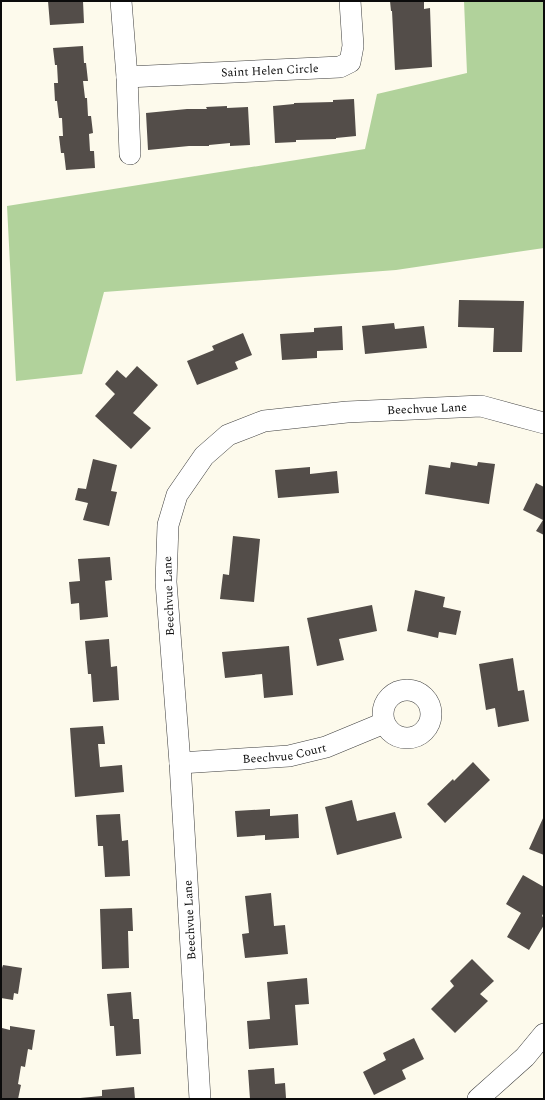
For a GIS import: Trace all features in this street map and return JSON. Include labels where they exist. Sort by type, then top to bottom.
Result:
[{"type":"street","points":[[121,1],[127,77],[130,154]]},
{"type":"street","name":"Saint Helen Circle","points":[[127,77],[340,66],[350,62],[353,46],[350,1]]},
{"type":"street","name":"Beechvue Lane","points":[[200,1099],[180,763],[166,582],[168,525],[177,495],[204,456],[228,435],[264,421],[347,412],[481,406],[544,423]]},
{"type":"street","name":"Beechvue Court","points":[[180,763],[289,756],[326,747],[384,723]]},
{"type":"street","points":[[478,1099],[525,1057],[544,1034]]},
{"type":"green space","points":[[464,1],[544,1],[544,248],[396,270],[104,292],[82,374],[16,381],[7,206],[365,149],[377,94],[467,73]]},
{"type":"building","points":[[48,1],[83,1],[84,23],[50,25]]},
{"type":"building","points":[[390,1],[424,1],[424,9],[430,8],[432,67],[395,70],[392,11]]},
{"type":"building","points":[[83,46],[84,63],[86,63],[88,81],[83,81],[85,98],[87,98],[88,116],[91,116],[93,133],[89,134],[90,151],[94,151],[95,168],[66,170],[64,153],[61,153],[59,136],[63,136],[62,118],[59,118],[57,101],[55,101],[54,83],[58,83],[57,65],[55,65],[53,48]]},
{"type":"building","points":[[354,99],[356,136],[336,139],[296,140],[296,142],[275,143],[273,106]]},
{"type":"building","points":[[227,106],[227,108],[248,107],[250,145],[230,146],[230,143],[209,146],[189,146],[148,150],[146,113],[187,109],[207,109],[206,107]]},
{"type":"building","points":[[459,300],[524,301],[522,352],[493,352],[494,328],[458,327]]},
{"type":"building","points":[[394,323],[395,329],[424,326],[427,348],[365,354],[362,326]]},
{"type":"building","points":[[342,326],[343,350],[317,351],[317,358],[282,360],[280,334],[314,332],[314,328]]},
{"type":"building","points":[[243,333],[252,355],[235,362],[238,369],[197,385],[187,361],[214,350],[212,346]]},
{"type":"building","points":[[137,366],[158,385],[133,413],[151,428],[131,449],[95,416],[115,394],[105,384],[117,370],[126,378]]},
{"type":"building","points":[[93,459],[117,465],[111,491],[117,492],[109,526],[83,520],[88,503],[75,500],[78,488],[86,489]]},
{"type":"building","points":[[451,462],[477,466],[478,462],[495,464],[489,504],[425,494],[429,465],[450,468]]},
{"type":"building","points":[[310,467],[310,474],[337,471],[339,493],[278,498],[275,470]]},
{"type":"building","points":[[536,483],[544,487],[544,535],[536,531],[543,520],[523,510]]},
{"type":"building","points":[[233,536],[260,539],[254,602],[220,599],[223,574],[229,575]]},
{"type":"building","points":[[110,557],[112,580],[105,581],[108,617],[80,620],[79,603],[71,604],[69,582],[80,581],[78,559]]},
{"type":"building","points":[[415,590],[445,597],[443,607],[461,611],[456,635],[439,632],[438,638],[407,631]]},
{"type":"building","points":[[372,605],[377,631],[339,639],[344,660],[317,666],[307,618]]},
{"type":"building","points":[[109,639],[111,667],[117,666],[119,700],[93,702],[91,674],[88,674],[85,641]]},
{"type":"building","points":[[289,646],[293,695],[264,698],[262,674],[225,678],[222,652]]},
{"type":"building","points":[[513,658],[518,691],[524,690],[529,721],[498,727],[495,708],[486,710],[479,664]]},
{"type":"building","points":[[103,726],[105,744],[98,744],[100,767],[122,765],[124,792],[75,797],[70,728]]},
{"type":"building","points":[[473,762],[490,780],[445,823],[427,804],[453,779],[454,781]]},
{"type":"building","points":[[352,800],[357,821],[395,812],[402,838],[337,855],[325,807]]},
{"type":"building","points":[[270,809],[270,816],[298,814],[299,838],[265,840],[265,835],[237,837],[235,811]]},
{"type":"building","points":[[120,814],[122,841],[128,840],[130,876],[105,877],[103,846],[98,846],[96,815]]},
{"type":"building","points":[[544,816],[544,855],[529,849]]},
{"type":"building","points":[[523,875],[544,887],[544,912],[542,916],[544,918],[544,925],[529,950],[507,937],[521,913],[506,904]]},
{"type":"building","points":[[271,893],[274,926],[285,925],[288,954],[245,958],[242,934],[249,933],[245,896]]},
{"type":"building","points":[[132,908],[133,931],[128,931],[129,968],[102,969],[100,909]]},
{"type":"building","points":[[472,959],[494,981],[480,994],[488,1001],[455,1033],[431,1009],[454,986],[450,981]]},
{"type":"building","points":[[3,965],[22,968],[18,994],[14,993],[13,1000],[1,998],[1,968]]},
{"type":"building","points":[[307,978],[309,1004],[295,1005],[298,1045],[249,1049],[247,1021],[270,1019],[267,982]]},
{"type":"building","points":[[131,992],[133,1019],[139,1019],[141,1054],[116,1056],[114,1026],[110,1026],[107,994]]},
{"type":"building","points":[[10,1026],[35,1030],[32,1050],[28,1049],[25,1067],[21,1066],[18,1084],[21,1085],[18,1099],[1,1099],[1,1032],[2,1028],[10,1030]]},
{"type":"building","points":[[414,1038],[424,1059],[402,1070],[406,1079],[374,1095],[363,1072],[386,1060],[383,1053]]},
{"type":"building","points":[[274,1068],[275,1084],[285,1083],[286,1098],[250,1099],[248,1070]]},
{"type":"building","points":[[134,1087],[135,1099],[80,1099],[102,1096],[102,1090]]}]
